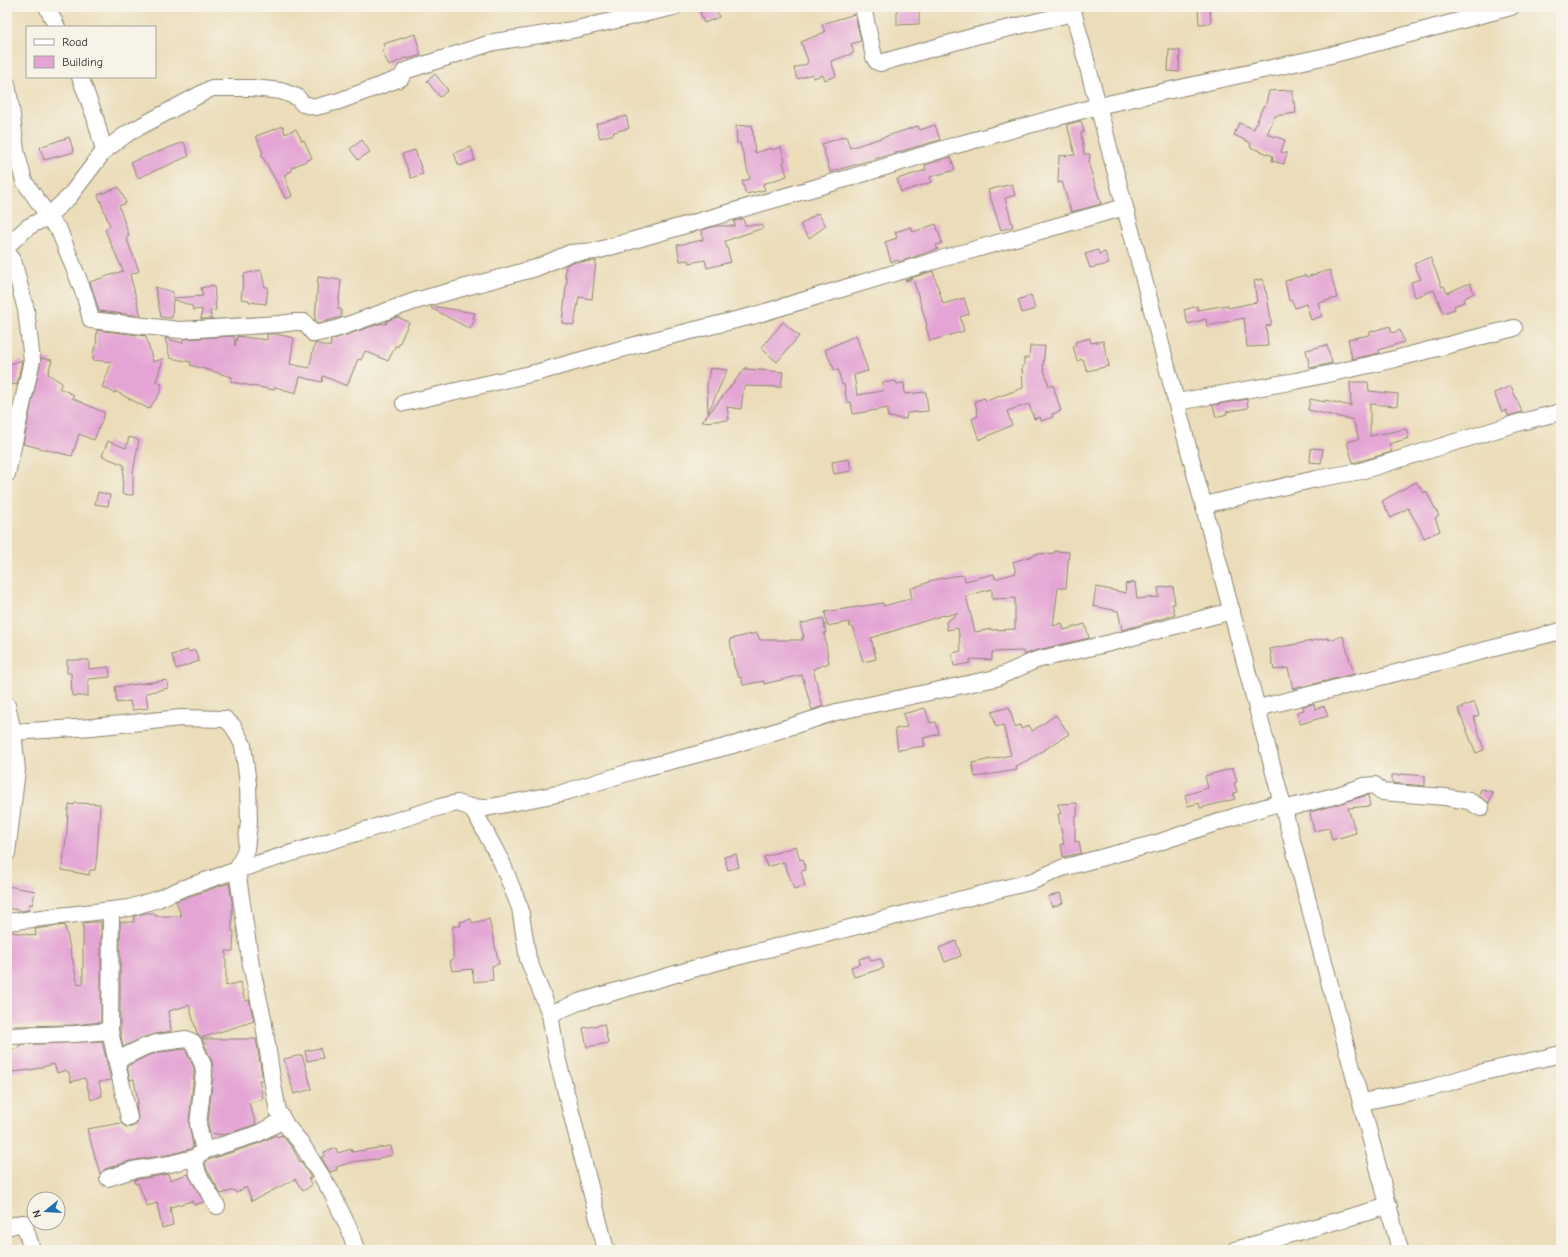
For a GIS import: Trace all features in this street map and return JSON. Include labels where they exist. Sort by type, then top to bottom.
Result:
[{"type":"street","points":[[47,7],[56,26]]},
{"type":"street","points":[[7,474],[13,417],[32,360],[26,310],[14,264],[7,251],[8,245],[28,227],[47,217],[69,197],[104,151],[128,133],[212,88],[245,88],[281,91],[297,97],[303,104],[316,107],[401,78],[405,71],[494,42],[572,30],[674,7]]},
{"type":"street","points":[[864,7],[874,57],[876,62],[880,63],[1073,10],[1400,1250]]},
{"type":"street","points":[[7,84],[18,163],[24,181],[47,217],[59,230],[70,254],[85,296],[91,320],[180,330],[304,322],[314,334],[320,334],[415,301],[536,268],[570,253],[596,251],[852,177],[953,146],[1098,106],[1331,55],[1511,7]]},
{"type":"street","points":[[80,78],[95,117],[104,151]]},
{"type":"street","points":[[404,403],[539,372],[650,341],[752,316],[951,256],[1125,207]]},
{"type":"street","points":[[1176,402],[1318,376],[1387,361],[1514,328]]},
{"type":"street","points":[[1204,505],[1316,479],[1361,471],[1521,422],[1561,412]]},
{"type":"street","points":[[7,922],[129,908],[237,870],[440,807],[457,803],[470,807],[486,808],[562,793],[640,769],[733,744],[836,712],[996,678],[1036,660],[1110,643],[1232,611]]},
{"type":"street","points":[[1258,708],[1561,631]]},
{"type":"street","points":[[7,705],[13,732],[17,770],[7,852]]},
{"type":"street","points":[[13,732],[92,727],[181,718],[225,719],[233,726],[243,745],[248,784],[249,822],[246,849],[237,870],[250,965],[267,1042],[272,1085],[278,1111],[301,1143],[332,1193],[350,1230],[356,1250]]},
{"type":"street","points":[[550,1014],[579,1002],[717,962],[1033,881],[1062,868],[1157,843],[1236,816],[1283,805],[1338,795],[1364,786],[1375,785],[1381,792],[1445,797],[1470,801],[1480,808]]},
{"type":"street","points":[[470,807],[479,820],[502,863],[520,908],[528,959],[550,1014],[561,1073],[606,1250]]},
{"type":"street","points":[[111,911],[110,1031],[129,1118]]},
{"type":"street","points":[[7,1036],[75,1034],[110,1031]]},
{"type":"street","points":[[117,1060],[144,1047],[157,1043],[186,1039],[193,1042],[201,1059],[204,1073],[198,1124],[198,1174],[217,1206]]},
{"type":"street","points":[[1362,1102],[1431,1088],[1479,1072],[1561,1054]]},
{"type":"street","points":[[108,1178],[132,1170],[170,1164],[257,1134],[283,1120]]},
{"type":"street","points":[[1235,1250],[1389,1206]]},
{"type":"street","points":[[7,1228],[22,1222],[24,1223],[28,1232],[32,1250]]},
{"type":"building","points":[[715,7],[719,17],[704,23],[700,12]]},
{"type":"building","points":[[897,7],[919,7],[919,24],[897,25]]},
{"type":"building","points":[[1198,7],[1210,7],[1211,23],[1199,24]]},
{"type":"building","points":[[855,14],[861,41],[851,44],[854,53],[831,61],[836,76],[825,80],[823,75],[813,78],[812,74],[797,79],[794,68],[807,64],[808,61],[801,42],[825,32],[822,24]]},
{"type":"building","points":[[415,34],[421,55],[408,59],[407,57],[389,66],[382,50],[385,49],[383,44]]},
{"type":"building","points":[[1169,50],[1180,50],[1179,72],[1168,71]]},
{"type":"building","points":[[435,74],[448,90],[440,97],[427,81]]},
{"type":"building","points":[[1293,90],[1293,103],[1295,102],[1296,113],[1275,116],[1267,134],[1285,140],[1281,152],[1287,153],[1284,164],[1272,161],[1273,156],[1250,147],[1251,143],[1234,135],[1239,123],[1254,129],[1263,106],[1265,107],[1269,91]]},
{"type":"building","points":[[626,116],[629,128],[600,138],[596,124]]},
{"type":"building","points":[[1081,121],[1084,132],[1081,132],[1084,154],[1090,154],[1089,165],[1101,204],[1071,212],[1062,182],[1058,183],[1059,156],[1075,155],[1067,124]]},
{"type":"building","points":[[752,125],[755,153],[771,148],[772,150],[781,147],[787,176],[763,184],[765,190],[746,194],[742,181],[750,179],[740,143],[737,143],[736,126]]},
{"type":"building","points":[[935,125],[940,140],[830,172],[822,144],[846,136],[850,148],[918,126],[920,130]]},
{"type":"building","points":[[283,126],[285,134],[296,129],[302,141],[304,140],[312,158],[291,168],[292,171],[284,175],[292,196],[286,199],[261,154],[263,153],[256,136]]},
{"type":"building","points":[[69,137],[74,152],[44,160],[40,147]]},
{"type":"building","points":[[362,140],[370,152],[358,160],[350,149]]},
{"type":"building","points":[[184,142],[189,156],[138,178],[131,162]]},
{"type":"building","points":[[471,147],[475,160],[459,166],[454,153]]},
{"type":"building","points":[[415,150],[423,174],[411,178],[402,154]]},
{"type":"building","points":[[951,157],[955,170],[930,177],[932,182],[901,192],[897,179],[926,170],[925,165]]},
{"type":"building","points":[[1012,184],[1015,195],[1005,198],[1013,227],[1001,230],[988,190]]},
{"type":"building","points":[[119,187],[126,203],[119,206],[129,236],[126,237],[139,271],[130,275],[141,316],[99,311],[90,282],[123,271],[105,230],[110,226],[98,195]]},
{"type":"building","points":[[818,213],[826,226],[809,238],[800,225]]},
{"type":"building","points":[[743,219],[745,225],[763,225],[763,228],[725,241],[731,262],[707,268],[705,260],[689,263],[688,260],[680,261],[677,245],[703,240],[702,230],[715,226],[735,226],[734,221]]},
{"type":"building","points":[[936,224],[942,243],[936,245],[938,249],[899,262],[898,260],[891,262],[885,242],[897,238],[895,232],[911,227],[913,232]]},
{"type":"building","points":[[1098,250],[1099,254],[1105,252],[1109,264],[1090,268],[1085,254]]},
{"type":"building","points":[[1430,257],[1442,287],[1444,286],[1447,293],[1470,283],[1474,293],[1463,299],[1464,302],[1454,306],[1455,309],[1443,313],[1434,290],[1415,297],[1411,282],[1421,279],[1414,264]]},
{"type":"building","points":[[596,261],[592,299],[579,297],[574,325],[562,323],[567,278],[565,278],[566,265],[572,262]]},
{"type":"building","points":[[261,270],[265,287],[268,287],[266,304],[249,302],[249,300],[241,299],[244,274]]},
{"type":"building","points":[[1330,270],[1337,298],[1318,303],[1322,316],[1311,320],[1306,304],[1295,308],[1292,300],[1289,301],[1285,281]]},
{"type":"building","points":[[933,271],[943,304],[964,298],[969,314],[960,317],[964,331],[930,341],[927,325],[913,279],[905,280]]},
{"type":"building","points":[[318,277],[341,280],[338,309],[341,309],[341,317],[319,323],[315,320]]},
{"type":"building","points":[[1263,279],[1271,319],[1271,325],[1266,326],[1268,346],[1247,347],[1244,318],[1207,326],[1206,319],[1188,324],[1184,310],[1197,306],[1198,310],[1227,305],[1228,308],[1257,302],[1254,281]]},
{"type":"building","points":[[214,285],[216,310],[210,311],[211,319],[201,319],[202,309],[193,310],[192,306],[173,299],[172,318],[161,317],[155,287],[173,292],[173,298],[203,296],[201,288]]},
{"type":"building","points":[[1031,295],[1035,309],[1022,313],[1018,300]]},
{"type":"building","points":[[432,306],[475,313],[473,318],[475,319],[470,329],[431,308]]},
{"type":"building","points":[[397,317],[409,322],[398,347],[396,345],[388,361],[365,351],[361,360],[358,359],[347,386],[323,376],[322,382],[300,377],[296,393],[275,387],[274,390],[231,382],[232,377],[190,365],[191,362],[170,358],[165,338],[183,343],[183,339],[234,336],[235,346],[237,336],[267,340],[267,334],[276,334],[294,338],[290,364],[309,368],[315,343],[330,347],[331,340],[382,323],[386,324],[387,321]]},
{"type":"building","points":[[783,322],[799,336],[777,362],[761,348]]},
{"type":"building","points":[[1390,326],[1392,333],[1400,330],[1404,342],[1379,350],[1380,353],[1352,359],[1348,339],[1370,335],[1370,332]]},
{"type":"building","points":[[97,330],[146,336],[153,362],[163,359],[156,382],[162,384],[160,393],[149,409],[115,391],[115,393],[102,387],[112,362],[93,360],[94,348],[96,348]]},
{"type":"building","points":[[856,335],[868,371],[854,375],[857,395],[883,391],[882,383],[896,381],[897,384],[904,383],[905,394],[926,392],[928,411],[907,413],[906,419],[888,417],[888,408],[853,414],[851,402],[847,403],[844,384],[842,385],[838,369],[835,371],[825,350]]},
{"type":"building","points":[[1090,338],[1091,343],[1103,341],[1109,366],[1087,371],[1083,359],[1077,361],[1073,346],[1076,346],[1075,342]]},
{"type":"building","points":[[1327,345],[1332,363],[1310,368],[1306,350]]},
{"type":"building","points":[[1030,346],[1045,346],[1043,366],[1049,386],[1053,385],[1061,411],[1052,414],[1053,417],[1041,421],[1040,417],[1034,419],[1029,404],[1007,411],[1012,425],[979,440],[972,419],[978,416],[975,401],[985,398],[986,401],[1023,388],[1022,366],[1024,366],[1024,358],[1029,358]]},
{"type":"building","points":[[41,358],[52,360],[48,374],[62,383],[59,388],[74,395],[72,398],[105,413],[94,440],[79,434],[72,456],[23,444]]},
{"type":"building","points":[[22,360],[17,385],[7,383],[7,365]]},
{"type":"building","points":[[746,367],[746,369],[783,372],[781,387],[744,386],[741,409],[727,407],[729,420],[702,422]]},
{"type":"building","points":[[710,368],[727,370],[708,413],[707,387]]},
{"type":"building","points":[[1350,382],[1368,382],[1369,391],[1398,394],[1397,406],[1370,404],[1370,436],[1406,429],[1409,438],[1389,444],[1392,452],[1353,463],[1347,442],[1359,439],[1353,420],[1308,410],[1310,399],[1325,402],[1325,400],[1351,406]]},
{"type":"building","points":[[1511,386],[1522,412],[1508,416],[1506,410],[1502,412],[1494,393]]},
{"type":"building","points":[[1247,399],[1248,408],[1226,412],[1227,414],[1216,417],[1213,405]]},
{"type":"building","points":[[129,437],[139,440],[133,472],[133,495],[122,494],[124,465],[102,456],[108,441],[126,448]]},
{"type":"building","points":[[1311,448],[1323,449],[1321,463],[1310,462]]},
{"type":"building","points":[[849,459],[851,471],[834,474],[832,462]]},
{"type":"building","points":[[1416,482],[1424,493],[1426,491],[1439,516],[1435,518],[1440,531],[1424,538],[1408,508],[1391,518],[1382,501]]},
{"type":"building","points":[[98,492],[110,495],[108,506],[95,504]]},
{"type":"building","points":[[1055,551],[1069,552],[1066,588],[1058,588],[1053,626],[1062,623],[1064,630],[1085,624],[1089,638],[1034,651],[1024,655],[1023,651],[992,652],[992,660],[970,659],[970,663],[954,666],[952,653],[961,651],[958,628],[947,630],[946,622],[957,613],[944,615],[871,638],[876,659],[863,662],[853,627],[850,627],[849,622],[827,626],[825,612],[883,603],[884,606],[912,598],[910,589],[929,581],[953,576],[964,575],[965,581],[994,574],[995,579],[1016,573],[1013,562],[1035,554],[1054,553]],"holes":[[[992,589],[992,599],[1015,598],[1015,629],[992,629],[975,632],[966,596]]]},
{"type":"building","points":[[1135,582],[1137,599],[1159,597],[1158,588],[1173,586],[1175,604],[1172,604],[1175,615],[1122,630],[1118,611],[1093,606],[1096,587],[1126,593],[1125,584]]},
{"type":"building","points":[[823,618],[829,663],[813,669],[823,706],[812,710],[802,675],[764,684],[764,681],[743,685],[741,677],[739,678],[734,666],[730,639],[757,633],[760,640],[803,640],[802,637],[804,637],[800,624]]},
{"type":"building","points":[[1343,636],[1354,674],[1293,689],[1288,668],[1274,670],[1270,649],[1328,638],[1329,640]]},
{"type":"building","points":[[188,650],[189,652],[195,650],[199,661],[176,669],[172,655]]},
{"type":"building","points":[[67,660],[89,660],[89,669],[109,667],[110,677],[88,679],[88,696],[72,696],[71,673],[67,673]]},
{"type":"building","points":[[167,680],[168,688],[146,693],[148,708],[132,710],[130,701],[117,703],[115,687]]},
{"type":"building","points":[[1474,702],[1479,715],[1474,717],[1484,750],[1476,753],[1458,709]]},
{"type":"building","points":[[1314,704],[1315,709],[1324,706],[1328,716],[1300,724],[1297,712],[1304,710],[1303,706]]},
{"type":"building","points":[[1009,707],[1015,727],[1020,725],[1021,729],[1029,725],[1032,731],[1056,715],[1069,734],[1030,759],[1016,766],[1017,770],[975,777],[972,763],[1011,755],[1003,725],[996,727],[992,712]]},
{"type":"building","points":[[925,708],[930,723],[936,722],[939,734],[923,738],[925,746],[898,750],[895,729],[907,727],[903,714]]},
{"type":"building","points":[[1233,768],[1237,782],[1234,783],[1237,792],[1233,793],[1235,799],[1200,808],[1199,803],[1188,806],[1185,795],[1208,788],[1205,776]]},
{"type":"building","points":[[1401,774],[1425,776],[1425,786],[1392,783],[1392,775]]},
{"type":"building","points":[[1481,789],[1493,792],[1489,803],[1479,796]]},
{"type":"building","points":[[1368,795],[1370,806],[1348,808],[1356,833],[1332,840],[1329,828],[1314,831],[1310,812]]},
{"type":"building","points":[[75,803],[100,804],[95,870],[90,870],[89,875],[62,870],[68,809],[70,804],[74,805]]},
{"type":"building","points":[[1077,803],[1077,816],[1075,816],[1075,842],[1079,841],[1081,853],[1063,857],[1061,844],[1064,844],[1058,814],[1061,814],[1058,804]]},
{"type":"building","points":[[796,846],[800,860],[803,859],[806,870],[801,871],[805,886],[794,889],[784,862],[767,867],[764,857]]},
{"type":"building","points":[[736,854],[739,867],[728,870],[724,857]]},
{"type":"building","points":[[229,883],[232,901],[232,931],[234,931],[233,951],[226,951],[226,986],[240,982],[245,1001],[249,1000],[254,1021],[201,1038],[197,1033],[189,1005],[169,1011],[171,1031],[141,1038],[123,1047],[120,1030],[120,922],[134,922],[134,916],[145,913],[155,913],[155,916],[181,916],[176,901]]},
{"type":"building","points":[[7,886],[35,891],[32,905],[29,904],[28,910],[22,911],[7,908]]},
{"type":"building","points":[[1060,893],[1063,903],[1052,907],[1048,897]]},
{"type":"building","points":[[471,919],[472,923],[489,919],[499,964],[492,966],[493,980],[474,982],[472,969],[452,971],[450,960],[453,960],[453,926],[461,926],[460,922]]},
{"type":"building","points":[[101,922],[101,1022],[74,1025],[7,1025],[7,931],[36,936],[35,929],[65,925],[78,985],[83,984],[83,923]]},
{"type":"building","points":[[956,941],[961,956],[945,962],[939,948]]},
{"type":"building","points":[[869,956],[871,961],[881,959],[884,968],[854,977],[851,967],[860,964],[859,959]]},
{"type":"building","points":[[604,1024],[608,1043],[587,1047],[583,1028]]},
{"type":"building","points":[[202,1039],[256,1039],[263,1080],[259,1080],[263,1099],[249,1103],[256,1124],[224,1135],[210,1133],[208,1124],[213,1072],[212,1061]]},
{"type":"building","points":[[102,1041],[111,1080],[99,1082],[102,1096],[91,1100],[85,1078],[71,1082],[69,1072],[66,1070],[57,1073],[54,1064],[31,1070],[11,1072],[11,1050],[19,1048],[19,1045]]},
{"type":"building","points":[[320,1048],[323,1058],[307,1061],[305,1051]]},
{"type":"building","points":[[185,1049],[194,1068],[189,1123],[193,1147],[172,1154],[130,1161],[105,1169],[100,1174],[87,1129],[121,1123],[126,1127],[131,1127],[136,1125],[138,1120],[136,1103],[138,1103],[134,1079],[130,1080],[127,1066],[159,1052]]},
{"type":"building","points":[[302,1055],[312,1089],[294,1094],[284,1059]]},
{"type":"building","points":[[276,1135],[277,1137],[282,1135],[293,1149],[311,1178],[308,1179],[312,1185],[303,1191],[295,1179],[252,1201],[246,1187],[236,1193],[234,1190],[221,1194],[207,1170],[205,1162],[260,1143]]},
{"type":"building","points":[[391,1146],[393,1155],[379,1159],[357,1161],[336,1167],[337,1170],[330,1172],[321,1157],[325,1156],[324,1152],[336,1148],[338,1153],[351,1149],[352,1152]]},
{"type":"building","points":[[168,1174],[170,1180],[188,1174],[204,1202],[194,1205],[192,1201],[170,1207],[173,1225],[162,1228],[157,1203],[147,1206],[138,1183],[135,1184],[134,1180]]}]
